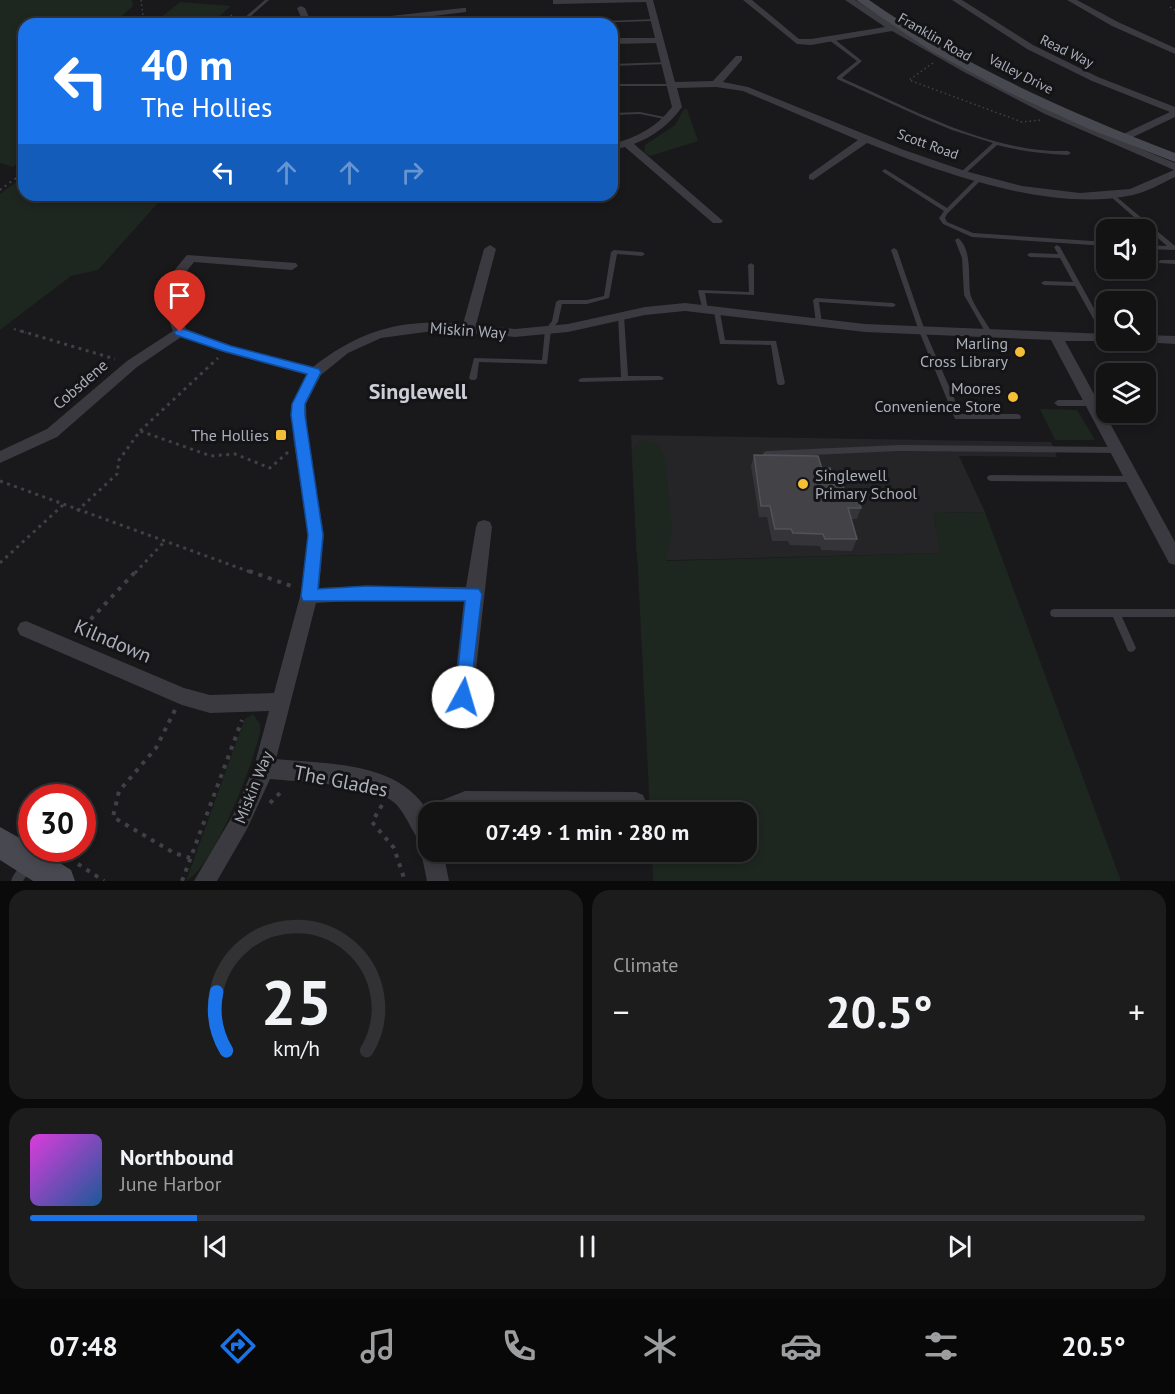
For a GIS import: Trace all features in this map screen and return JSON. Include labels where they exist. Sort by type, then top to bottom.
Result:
[{"type":"street","points":[[420,18],[464,13],[456,0]]},
{"type":"street","points":[[556,2],[649,0],[673,84],[677,107],[669,119],[644,136],[618,146]]},
{"type":"street","points":[[747,0],[797,41],[831,39],[892,28]]},
{"type":"street","name":"Franklin Road","points":[[849,0],[943,58],[1110,141],[1175,167]]},
{"type":"street","name":"Valley Drive","points":[[862,0],[904,28],[976,69],[1123,138],[1175,158]]},
{"type":"street","name":"Read Way","points":[[956,0],[1030,47],[1095,79],[1175,112]]},
{"type":"street","points":[[1071,0],[1114,24],[1175,51]]},
{"type":"street","points":[[301,8],[305,18]]},
{"type":"street","points":[[618,41],[661,40]]},
{"type":"street","points":[[716,84],[739,58]]},
{"type":"street","name":"Scott Road","points":[[673,84],[716,84],[746,89],[867,138],[999,186],[1048,194],[1112,195],[1146,188],[1175,172]]},
{"type":"street","points":[[1123,138],[1175,112]]},
{"type":"street","points":[[813,177],[867,138]]},
{"type":"street","points":[[627,144],[717,221]]},
{"type":"street","points":[[468,329],[490,249]]},
{"type":"street","points":[[292,266],[191,258],[172,280],[168,300],[180,332],[228,349],[315,372]]},
{"type":"street","name":"Miskin Way","points":[[205,881],[240,822],[264,768],[310,594],[316,535],[301,448],[299,404],[315,372],[343,350],[378,334],[440,326],[515,333],[548,330],[621,316],[685,308],[819,323],[922,331],[1096,338]]},
{"type":"street","name":"Cobsdene","points":[[0,457],[52,433],[132,364],[180,332]]},
{"type":"street","points":[[1056,336],[1175,558]]},
{"type":"street","points":[[1156,339],[1175,340]]},
{"type":"street","points":[[463,697],[484,527]]},
{"type":"street","points":[[310,594],[474,594]]},
{"type":"street","name":"Kilndown","points":[[26,629],[182,696],[210,704],[281,702]]},
{"type":"street","name":"The Glades","points":[[264,768],[372,783],[396,791],[418,808]]},
{"type":"street","points":[[462,802],[636,802]]},
{"type":"street","points":[[0,842],[23,872],[59,881]]},
{"type":"street","points":[[434,862],[438,881]]},
{"type":"lane","points":[[246,18],[267,0]]},
{"type":"lane","points":[[618,21],[655,20]]},
{"type":"lane","points":[[831,39],[860,61],[839,78],[844,81],[996,143],[1040,153],[1068,153]]},
{"type":"lane","points":[[618,65],[667,63]]},
{"type":"lane","points":[[618,85],[673,84]]},
{"type":"lane","points":[[618,114],[640,113],[669,119]]},
{"type":"lane","points":[[963,173],[996,143]]},
{"type":"lane","points":[[885,171],[947,211]]},
{"type":"lane","points":[[979,179],[947,211],[942,218],[945,223],[972,235],[1096,243]]},
{"type":"lane","points":[[1112,195],[1174,248]]},
{"type":"lane","points":[[958,240],[965,258],[967,295],[989,333]]},
{"type":"lane","points":[[1057,247],[1096,318]]},
{"type":"lane","points":[[1156,247],[1174,248]]},
{"type":"lane","points":[[894,250],[922,331],[958,417],[1017,417]]},
{"type":"lane","points":[[473,378],[476,360],[545,362],[548,330],[555,322],[559,302],[587,302],[607,297],[615,252],[642,254]]},
{"type":"lane","points":[[1030,255],[1062,256]]},
{"type":"lane","points":[[1161,262],[1175,262]]},
{"type":"lane","points":[[751,265],[752,294],[701,291],[722,342],[774,343],[781,383]]},
{"type":"lane","points":[[1044,283],[1078,284]]},
{"type":"lane","points":[[819,323],[816,300],[893,305]]},
{"type":"lane","points":[[621,316],[625,379]]},
{"type":"lane","points":[[582,380],[660,378]]},
{"type":"lane","points":[[1058,403],[1092,404]]},
{"type":"lane","points":[[767,454],[899,448],[1117,450]]},
{"type":"lane","points":[[991,478],[1132,479]]},
{"type":"lane","points":[[1054,613],[1175,613]]},
{"type":"lane","points":[[1116,613],[1131,648]]},
{"type":"path","points":[[141,0],[143,18]]},
{"type":"path","points":[[1170,7],[1175,10]]},
{"type":"path","points":[[943,58],[909,80],[1022,122],[1035,122],[1053,114]]},
{"type":"path","points":[[0,190],[18,176]]},
{"type":"path","points":[[14,329],[132,364]]},
{"type":"path","points":[[77,512],[117,474],[119,460],[141,431],[228,349]]},
{"type":"path","points":[[141,431],[211,456],[235,454],[270,468],[286,453],[301,448]]},
{"type":"path","points":[[0,481],[77,512],[310,594]]},
{"type":"path","points":[[0,563],[63,505]]},
{"type":"path","points":[[66,645],[164,542]]},
{"type":"path","points":[[182,696],[156,748],[119,791],[113,818],[174,854],[190,858]]},
{"type":"path","points":[[182,881],[234,739],[251,703]]},
{"type":"path","points":[[267,807],[275,795],[291,786]]},
{"type":"path","points":[[376,800],[382,805],[372,822],[395,846],[402,861],[405,881]]},
{"type":"shaded area","points":[[0,0],[132,0],[133,6],[120,18],[18,18],[18,163],[13,167],[0,163]]},
{"type":"shaded area","points":[[180,2],[231,6],[217,18],[160,18]]},
{"type":"shaded area","points":[[684,109],[687,109],[698,141],[650,156],[644,152],[645,145],[675,125]]},
{"type":"shaded area","points":[[18,180],[18,201],[160,201],[98,270],[71,276],[0,330],[0,194]]},
{"type":"shaded area","points":[[1040,409],[1077,410],[1095,440],[1055,440]]},
{"type":"shaded area","name":"Singlewell Primary School","points":[[631,435],[1051,442],[1057,457],[959,456],[985,512],[933,513],[941,553],[637,561]]},
{"type":"shaded area","points":[[640,440],[658,443],[665,458],[672,528],[666,561],[941,553],[933,513],[985,512],[1121,881],[653,881],[652,862],[757,862],[757,802],[649,802],[632,451]]},
{"type":"shaded area","points":[[253,714],[260,724],[260,733],[241,790],[208,856],[197,872],[186,881],[245,719]]},
{"type":"building","points":[[754,455],[818,456],[822,469],[830,468],[834,485],[843,485],[844,490],[855,490],[861,508],[848,508],[857,539],[825,539],[823,534],[793,533],[791,529],[775,529],[770,506],[761,506]]},
{"type":"place","name":"Marling Cross Library","points":[[1020,352]]},
{"type":"place","name":"Moores Convenience Store","points":[[1013,397]]},
{"type":"place","name":"The Hollies","points":[[281,435]]},
{"type":"place","name":"Singlewell Primary School","points":[[803,484]]},
{"type":"district","name":"Singlewell","points":[[418,391]]},
{"type":"route","points":[[180,332],[228,349],[315,372],[299,404],[298,415],[316,535],[309,596],[346,593],[474,594],[463,697]]}]
